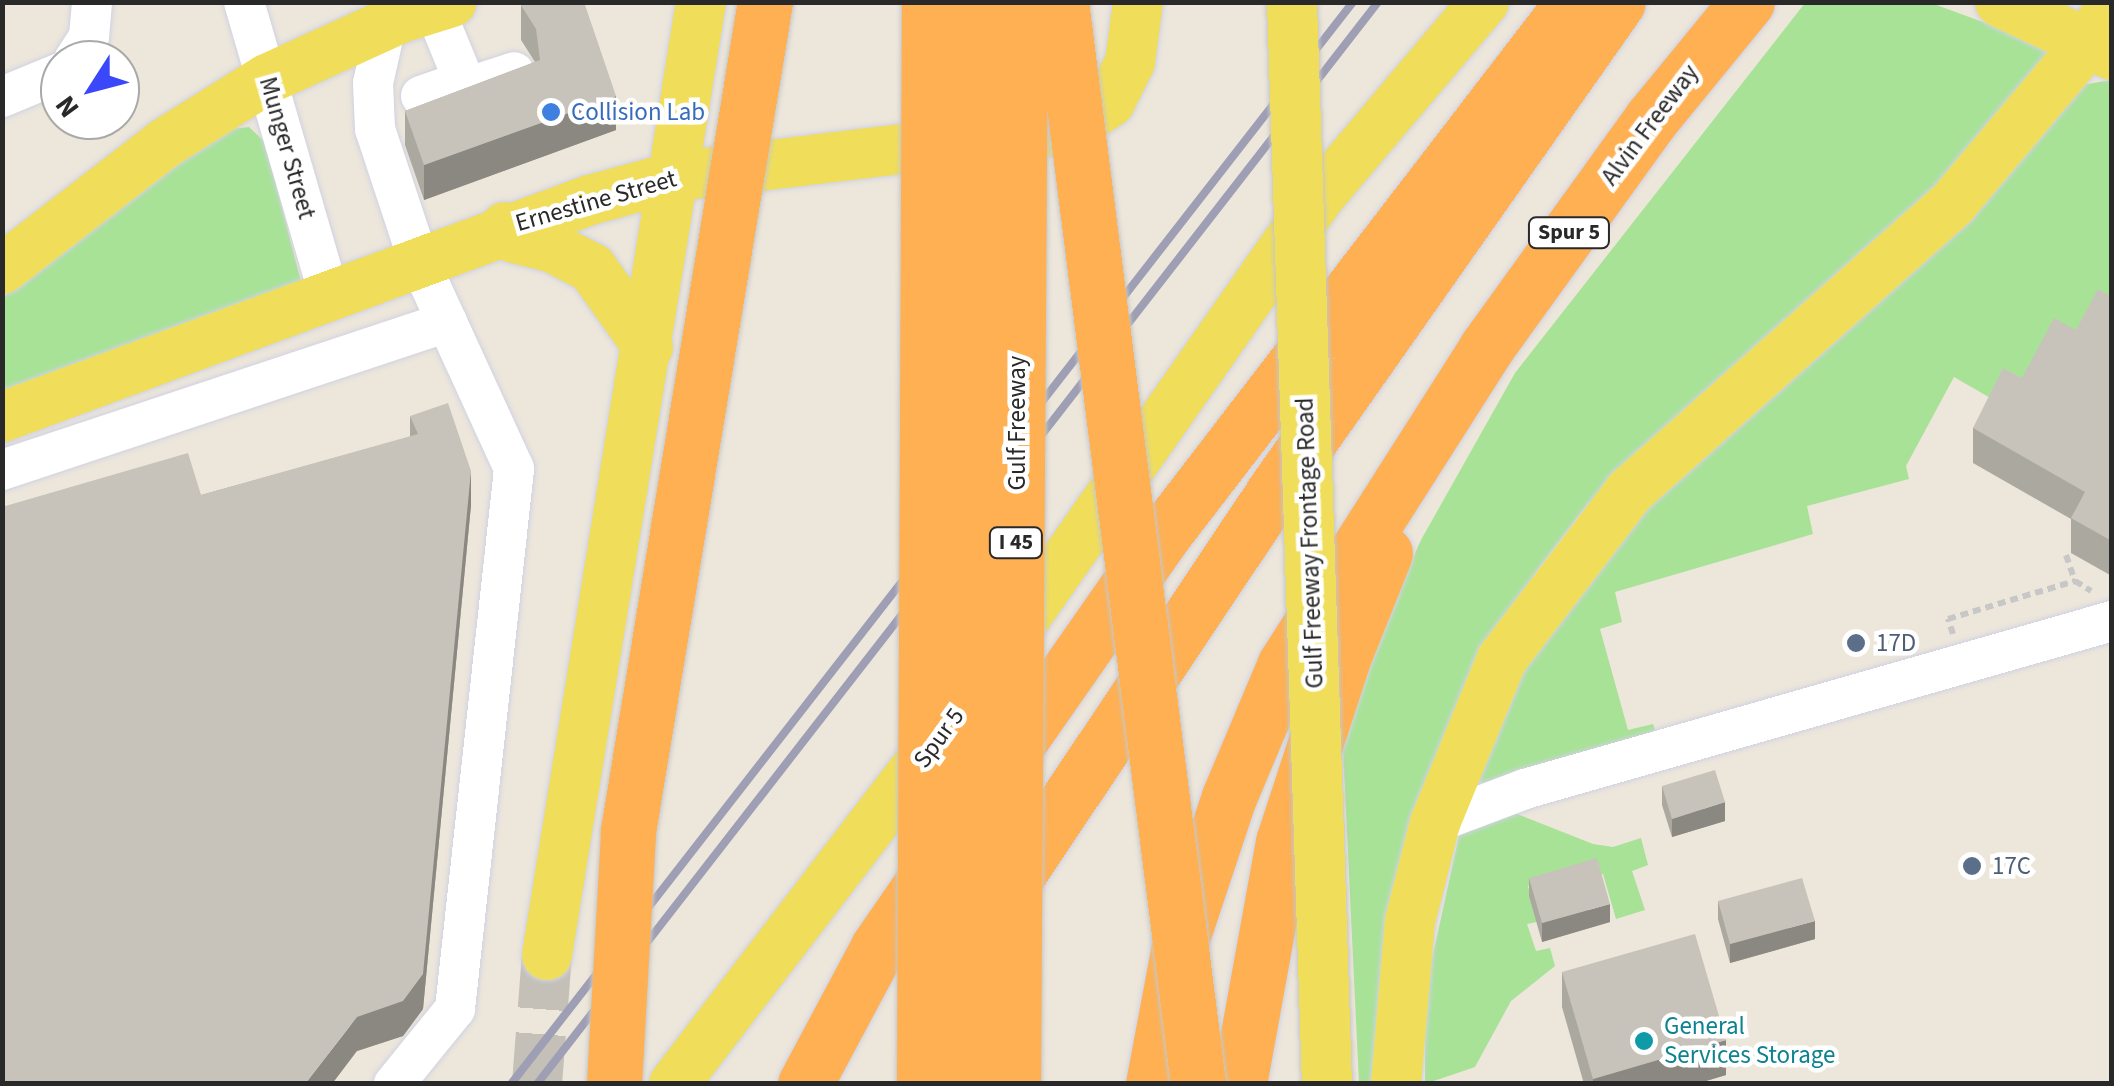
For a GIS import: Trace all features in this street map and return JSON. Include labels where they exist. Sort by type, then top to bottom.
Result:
[{"type":"highway","points":[[614,1084],[628,831],[765,2]]},
{"type":"highway","points":[[924,1084],[929,2]]},
{"type":"highway","name":"Gulf Freeway","points":[[966,1084],[970,2]]},
{"type":"highway","name":"Gulf Freeway","points":[[1012,1084],[1020,2]]},
{"type":"highway","points":[[1061,2],[1198,1084]]},
{"type":"highway","points":[[898,1084],[1024,859],[1519,103],[1572,2]]},
{"type":"highway","points":[[804,1084],[878,947],[1103,620],[1519,103],[1618,2]]},
{"type":"highway","name":"Alvin Freeway","points":[[1486,348],[1652,118],[1747,2]]},
{"type":"highway","points":[[1153,1084],[1178,946],[1229,797],[1285,664],[1486,348]]},
{"type":"highway","points":[[1239,1084],[1283,842],[1343,658],[1396,529],[1486,348]]},
{"type":"main road","points":[[547,955],[604,572],[678,176],[701,2]]},
{"type":"main road","name":"Ernestine Street","points":[[2,417],[505,227],[678,176],[1041,132],[1082,121],[1110,102],[1130,62],[1138,2]]},
{"type":"main road","name":"Gulf Freeway Frontage Road","points":[[1292,2],[1327,1084]]},
{"type":"main road","name":"Spur 5","points":[[674,1084],[825,893],[1054,580],[1216,337],[1320,196],[1484,2]]},
{"type":"main road","points":[[1396,1084],[1410,921],[1435,822],[1502,659],[1629,492],[1952,203],[2103,35],[2000,2]]},
{"type":"main road","points":[[2,269],[165,143],[267,79],[386,24],[443,5]]},
{"type":"main road","points":[[505,227],[514,238],[551,246],[592,268],[648,347]]},
{"type":"street","points":[[87,40],[92,2]]},
{"type":"street","name":"Munger Street","points":[[244,2],[329,294]]},
{"type":"street","points":[[443,5],[464,81]]},
{"type":"street","points":[[386,24],[373,83],[375,130],[418,259],[514,469],[455,1008],[394,1084]]},
{"type":"street","points":[[421,96],[464,81],[478,84],[514,72]]},
{"type":"street","points":[[2,97],[40,81]]},
{"type":"street","points":[[2,123],[40,90]]},
{"type":"street","points":[[2,470],[447,322]]},
{"type":"street","points":[[1435,822],[1524,789],[1963,664],[2106,604]]},
{"type":"path","points":[[2066,555],[2075,581],[2106,604]]},
{"type":"path","points":[[1963,664],[1948,620],[2075,581]]},
{"type":"green space","points":[[1805,3],[1931,3],[2054,48],[1932,197],[1645,449],[1587,505],[1538,569],[1500,629],[1378,1083],[1359,1083],[1342,729],[1369,654],[1421,540],[1515,373]]},
{"type":"green space","points":[[2111,80],[2111,336],[1999,403],[1954,377],[1906,466],[1909,479],[1807,506],[1813,534],[1615,592],[1622,622],[1600,629],[1628,730],[1653,724],[1664,755],[1483,784],[1474,777],[1513,682],[1588,564],[2082,85]]},
{"type":"green space","points":[[249,127],[265,142],[304,293],[3,401],[3,298],[54,250],[223,130]]},
{"type":"green space","points":[[1512,812],[1593,844],[1613,847],[1641,838],[1648,865],[1632,871],[1645,910],[1616,919],[1603,874],[1540,893],[1537,884],[1528,886],[1537,922],[1527,924],[1536,951],[1550,948],[1555,966],[1511,1001],[1475,1067],[1425,1084],[1425,991],[1460,831]]},
{"type":"building","points":[[584,2],[616,96],[424,165],[405,111],[540,60],[536,29],[521,5]]},
{"type":"building","points":[[2098,289],[2112,297],[2110,540],[2071,518],[2085,492],[1973,428],[2003,368],[2022,378],[2054,318],[2076,330]]},
{"type":"building","points":[[448,403],[471,471],[423,974],[403,1001],[357,1017],[305,1084],[2,1084],[2,507],[188,453],[201,495],[418,434],[410,416]]},
{"type":"building","points":[[1715,770],[1725,802],[1672,819],[1662,786]]},
{"type":"building","points":[[1597,858],[1610,904],[1542,923],[1529,878]]},
{"type":"building","points":[[1802,878],[1815,921],[1730,944],[1718,901]]},
{"type":"building","name":"General Services Storage","points":[[1695,934],[1726,1040],[1593,1079],[1562,972]]},
{"type":"tunnel","points":[[537,1084],[547,955]]},
{"type":"railway","points":[[511,1084],[1353,2]]},
{"type":"railway","points":[[537,1084],[1378,2]]},
{"type":"place","name":"Collision Lab","points":[[551,112]]},
{"type":"place","name":"17D","points":[[1856,643]]},
{"type":"place","name":"17C","points":[[1972,866]]},
{"type":"place","name":"General Services Storage","points":[[1644,1041]]}]
